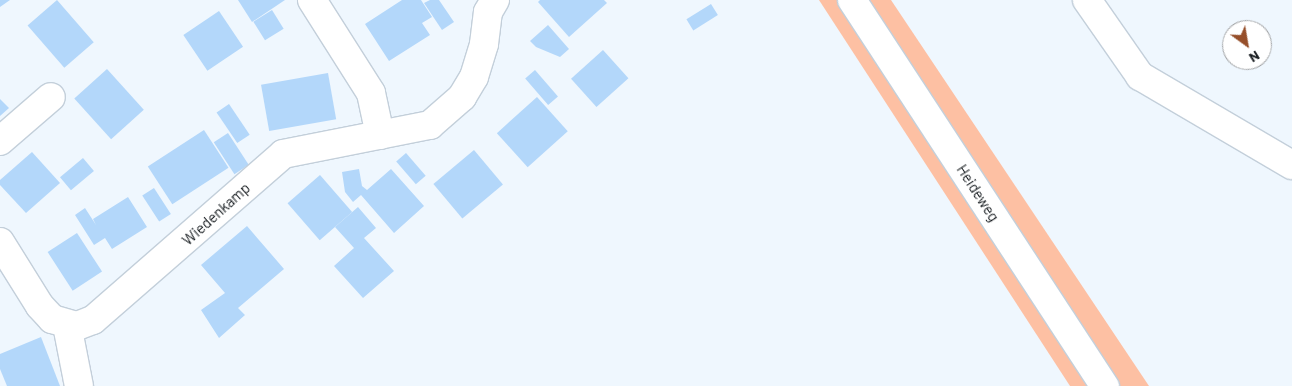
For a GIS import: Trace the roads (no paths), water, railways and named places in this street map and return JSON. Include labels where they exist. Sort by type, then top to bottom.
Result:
[{"type":"street","points":[[312,0],[371,93],[380,135]]},
{"type":"street","name":"Wiedenkamp","points":[[67,326],[84,323],[102,313],[283,154],[430,125],[462,98],[474,76],[484,44],[488,12],[495,0]]},
{"type":"street","name":"Heideweg","points":[[852,0],[1105,386]]},
{"type":"street","points":[[1088,0],[1140,76],[1292,165]]},
{"type":"street","points":[[0,141],[51,97]]},
{"type":"street","points":[[0,242],[46,314],[67,326],[79,386]]}]
